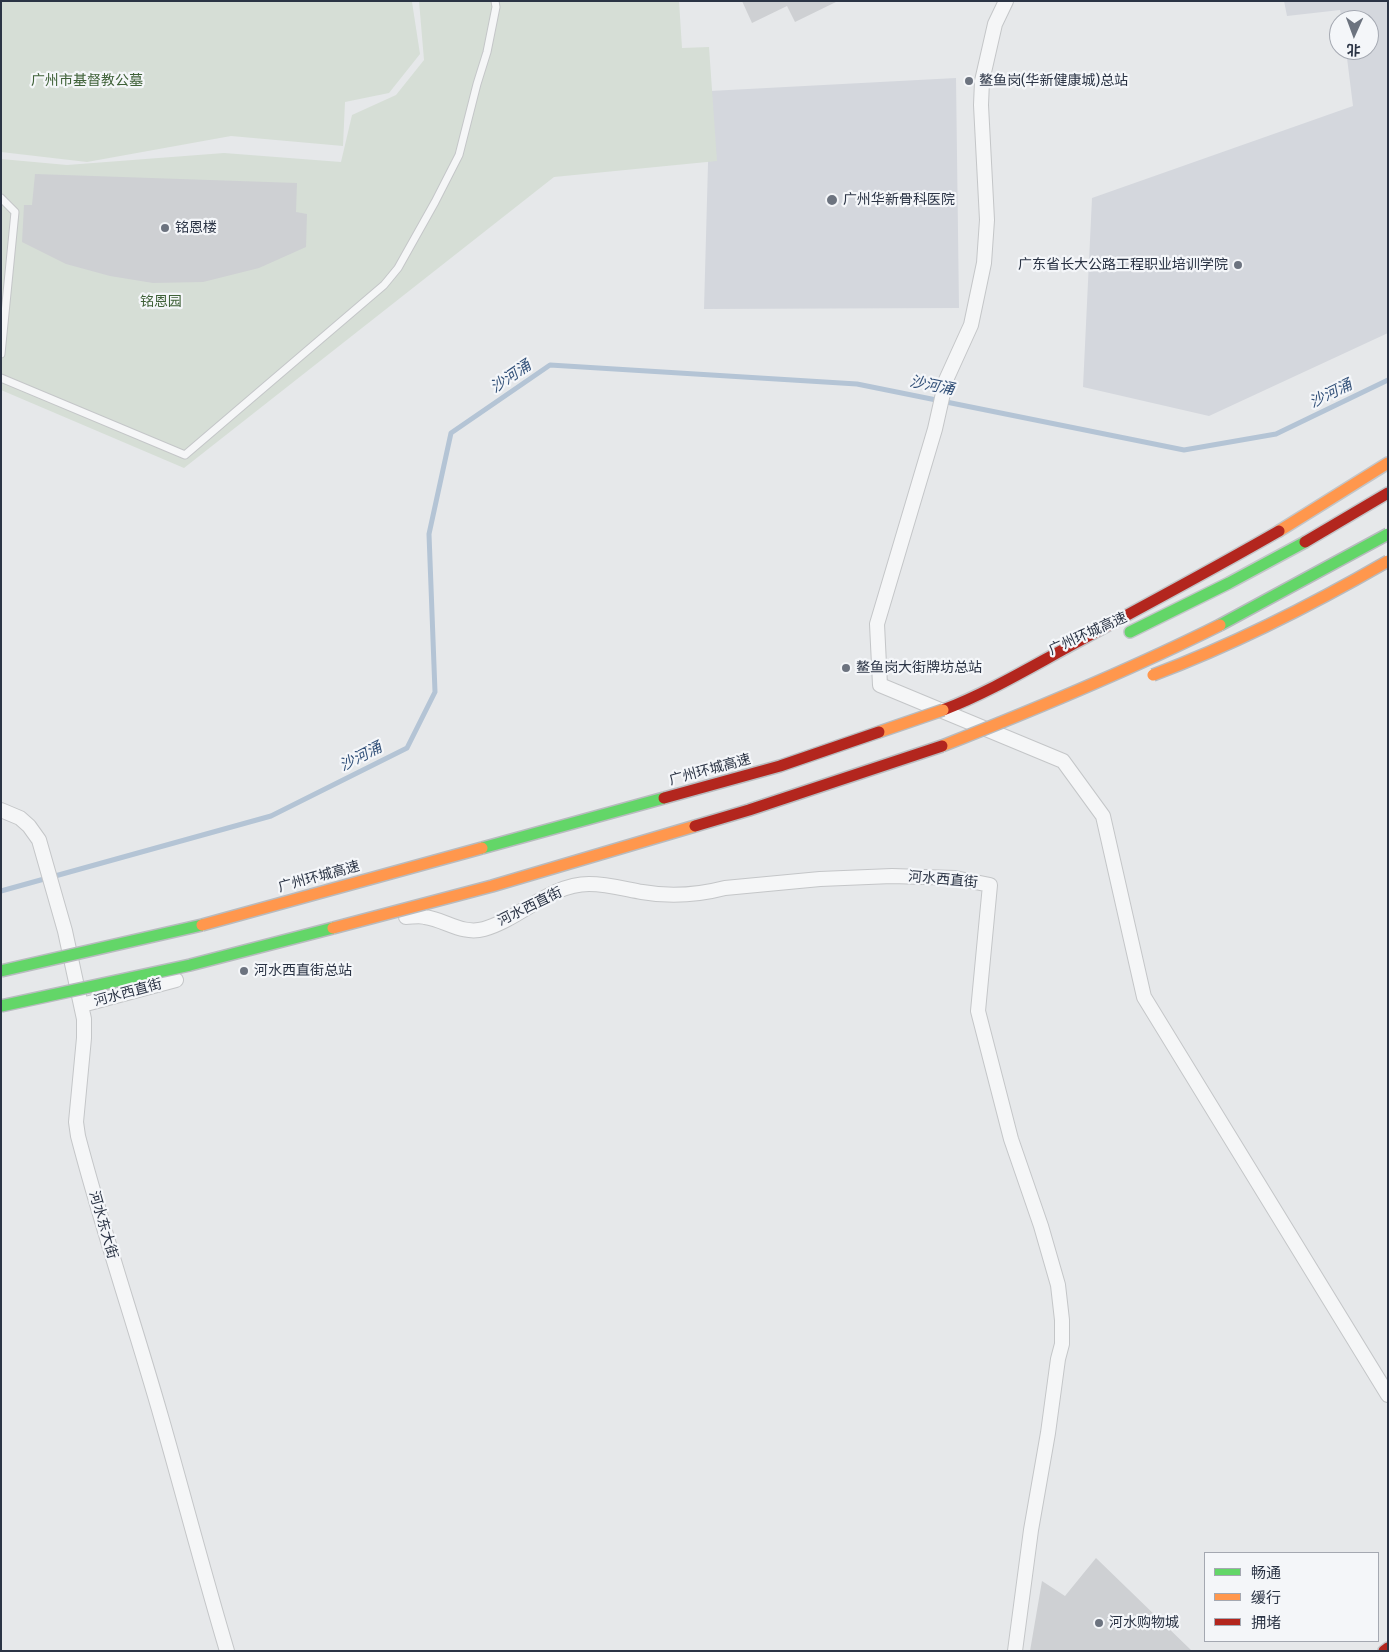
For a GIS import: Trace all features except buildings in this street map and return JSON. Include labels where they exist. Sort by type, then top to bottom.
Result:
[{"type":"main road","points":[[943,710],[1003,683],[1217,567],[1388,463]]},
{"type":"main road","name":"广州环城高速","points":[[1120,636],[1264,565],[1329,529],[1388,493]]},
{"type":"main road","points":[[938,748],[1072,695],[1194,638],[1388,534]]},
{"type":"main road","points":[[1142,679],[1253,634],[1388,561]]},
{"type":"main road","name":"广州环城高速","points":[[1,971],[184,930],[780,766],[943,710],[1071,659]]},
{"type":"main road","points":[[1,1006],[190,965],[492,886],[749,810],[1105,691]]},
{"type":"main road","points":[[1384,1651],[1388,1648]]},
{"type":"street","points":[[1006,1],[996,24],[982,81],[981,105],[987,220],[984,263],[971,325],[946,380],[936,429],[877,624],[880,686],[1063,761],[1103,816],[1144,997],[1388,1395]]},
{"type":"street","name":"河水东大街","points":[[1,810],[20,818],[30,826],[40,840],[54,889],[84,1019],[76,1122],[78,1136],[162,1420],[227,1651]]},
{"type":"street","name":"河水西直街","points":[[82,1005],[371,928],[397,917],[424,916],[466,931],[483,929],[502,922],[537,901],[555,893],[588,884],[667,895],[705,893],[726,888],[858,877],[955,878],[990,885],[978,1011],[1011,1139],[1041,1226],[1058,1285],[1062,1320],[1062,1344],[1031,1530],[1015,1651]]},
{"type":"lane","points":[[1,378],[185,455],[384,285],[398,268],[459,155],[487,52],[496,6],[495,1]]},
{"type":"lane","points":[[1,198],[15,212],[1,354]]},
{"type":"shaded area","name":"广东省长大公路工程职业培训学院","points":[[1284,1],[1388,1],[1388,333],[1209,416],[1083,387],[1092,198],[1353,106],[1347,60],[1379,60],[1379,10],[1329,10],[1287,16]]},
{"type":"shaded area","name":"广州华新骨科医院","points":[[956,78],[959,308],[704,309],[710,91]]},
{"type":"green space","name":"广州市基督教公墓","points":[[1,1],[412,2],[420,54],[389,93],[345,102],[343,146],[231,136],[87,162],[1,152]]},
{"type":"green space","name":"铭恩园","points":[[419,1],[679,1],[682,48],[709,47],[717,161],[554,177],[184,468],[1,390],[1,159],[67,165],[224,153],[341,162],[352,115],[396,95],[424,60]]},
{"type":"waterway","name":"沙河涌","points":[[1,891],[271,816],[407,748],[435,692],[429,534],[451,433],[550,365],[857,384],[1184,450],[1276,434],[1388,380]]},
{"type":"traffic: fast","points":[[1220,625],[1388,534]]},
{"type":"traffic: fast","points":[[1130,632],[1229,583],[1305,542]]},
{"type":"traffic: fast","points":[[482,848],[664,798]]},
{"type":"traffic: fast","points":[[1,971],[202,925]]},
{"type":"traffic: fast","points":[[1,1006],[190,965],[333,928]]},
{"type":"traffic: slow","points":[[1279,531],[1388,463]]},
{"type":"traffic: slow","points":[[1153,675],[1273,623],[1388,561]]},
{"type":"traffic: slow","points":[[942,746],[1152,658],[1220,625]]},
{"type":"traffic: slow","points":[[879,732],[943,710]]},
{"type":"traffic: slow","points":[[333,928],[492,886],[695,826]]},
{"type":"traffic: slow","points":[[202,925],[482,848]]},
{"type":"traffic: jam","points":[[1305,542],[1388,493]]},
{"type":"traffic: jam","points":[[943,710],[1012,678],[1279,531]]},
{"type":"traffic: jam","points":[[664,798],[780,766],[879,732]]},
{"type":"traffic: jam","points":[[695,826],[942,746]]},
{"type":"traffic: jam","points":[[1384,1651],[1388,1648]]},
{"type":"place","name":"鳌鱼岗(华新健康城)总站","points":[[969,81]]},
{"type":"place","name":"广州华新骨科医院","points":[[832,200]]},
{"type":"place","name":"铭恩楼","points":[[165,228]]},
{"type":"place","name":"广东省长大公路工程职业培训学院","points":[[1238,265]]},
{"type":"place","name":"鳌鱼岗大街牌坊总站","points":[[846,668]]},
{"type":"place","name":"河水西直街总站","points":[[244,971]]},
{"type":"place","name":"河水购物城","points":[[1099,1623]]}]
